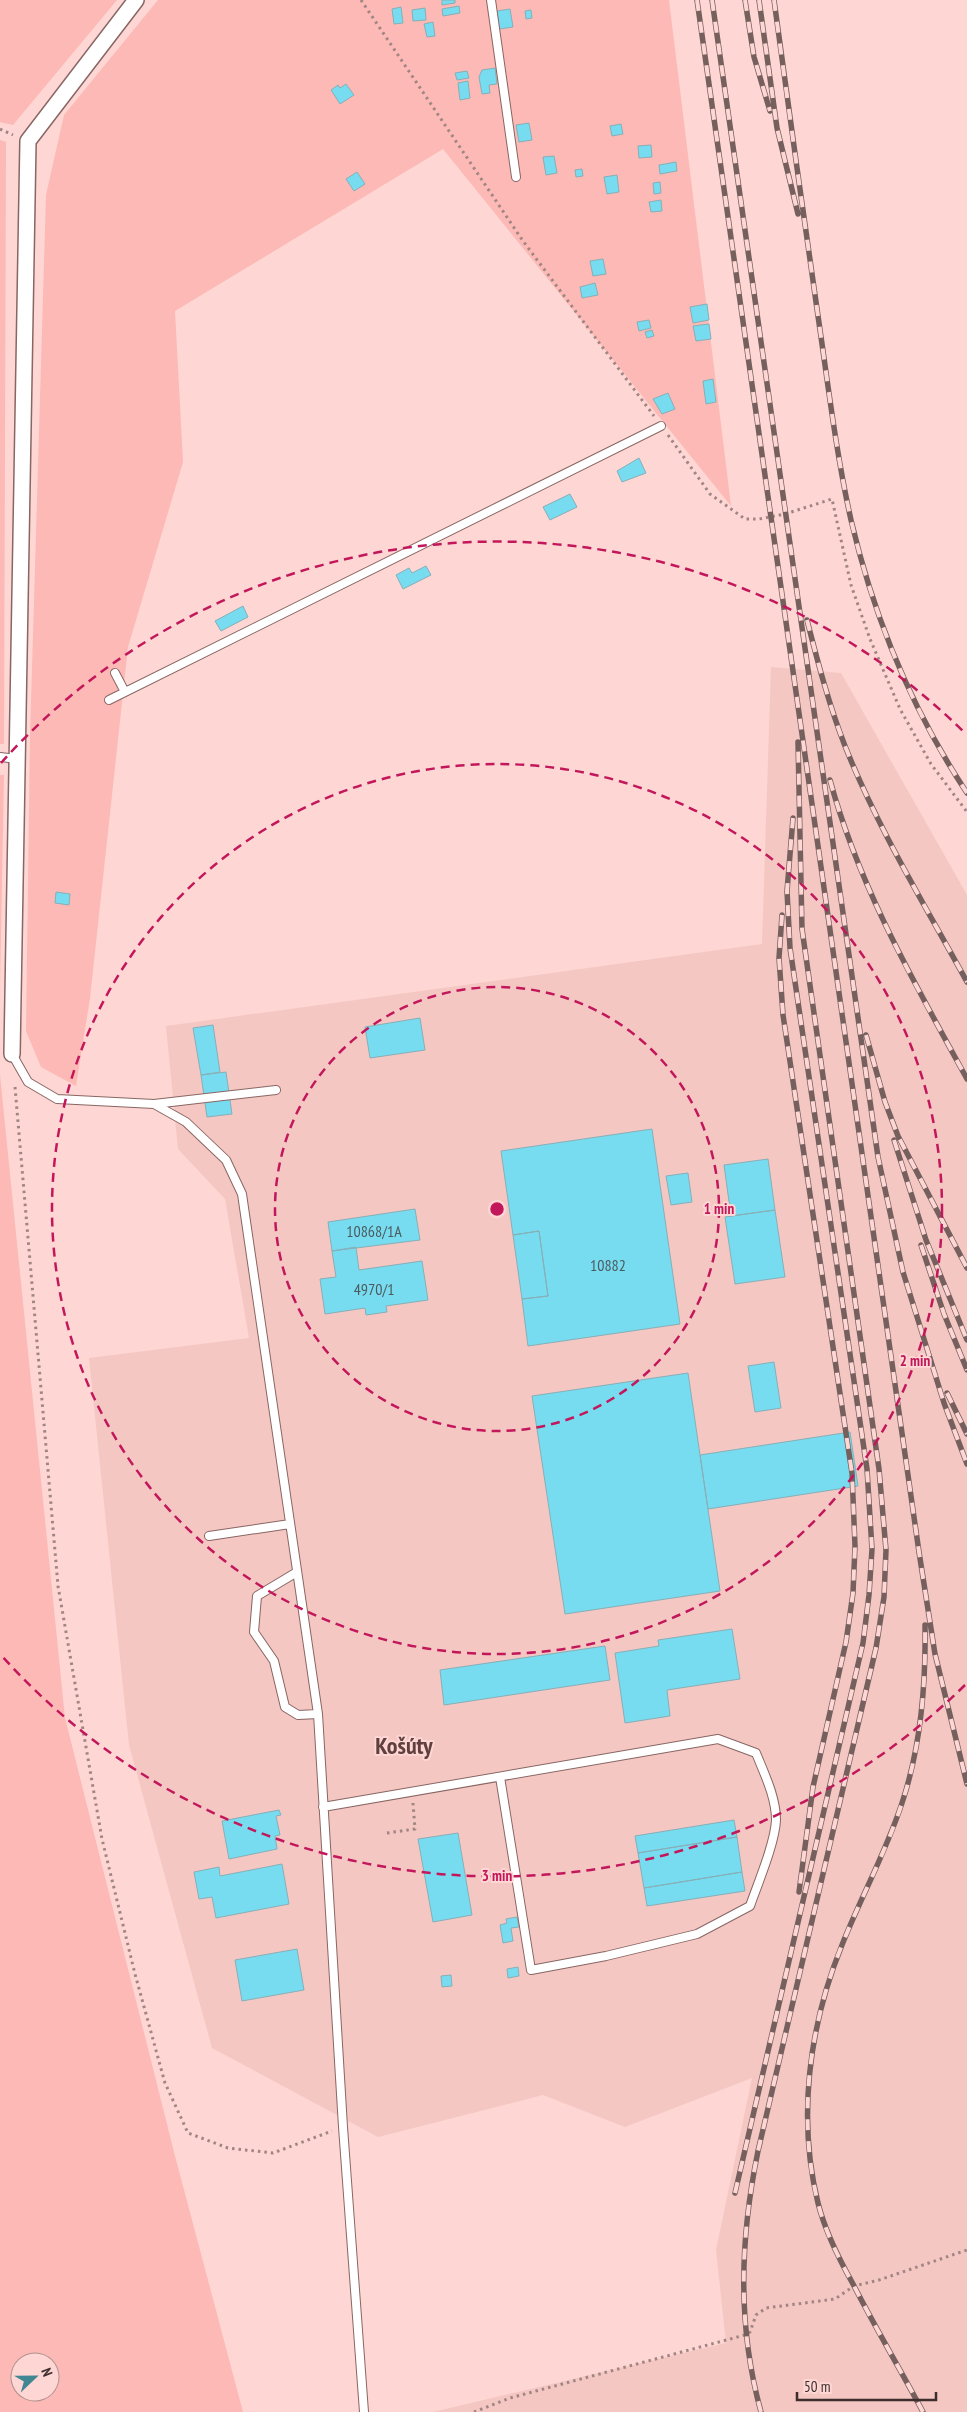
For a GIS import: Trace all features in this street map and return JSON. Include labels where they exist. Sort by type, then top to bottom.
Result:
[{"type":"street","points":[[12,1054],[28,141],[136,0]]},
{"type":"lane","points":[[491,0],[516,177]]},
{"type":"lane","points":[[109,700],[661,426]]},
{"type":"lane","points":[[115,673],[125,692]]},
{"type":"lane","points":[[0,757],[18,760]]},
{"type":"lane","points":[[12,1054],[28,1082],[57,1099],[154,1104],[276,1090]]},
{"type":"lane","points":[[154,1104],[186,1122],[226,1160],[242,1194],[318,1714],[343,2127],[364,2412]]},
{"type":"lane","points":[[209,1536],[290,1524]]},
{"type":"lane","points":[[297,1572],[257,1596],[254,1632],[274,1661],[285,1707],[298,1715],[318,1714]]},
{"type":"lane","points":[[323,1806],[718,1739],[756,1753],[769,1786],[776,1820],[765,1864],[750,1906],[697,1934],[606,1956],[530,1970],[500,1777]]},
{"type":"path","points":[[361,0],[523,241],[661,426],[706,490],[718,501],[745,519],[759,519],[778,515],[832,499],[851,585],[870,638],[900,709],[931,764],[967,812]]},
{"type":"path","points":[[14,1083],[58,1586],[102,1839],[135,1974],[165,2083],[188,2133],[228,2148],[273,2153],[343,2127]]},
{"type":"path","points":[[388,1833],[415,1829],[412,1792]]},
{"type":"path","points":[[474,2412],[510,2398],[745,2335],[750,2332],[756,2315],[766,2308],[835,2298],[854,2286],[879,2280],[967,2250]]},
{"type":"shaded area","points":[[0,0],[117,0],[13,125],[0,122]]},
{"type":"shaded area","points":[[158,0],[669,0],[731,506],[443,149],[175,311],[183,462],[128,647],[90,998],[76,1086],[41,1067],[26,1031],[30,737],[46,195],[64,115]]},
{"type":"shaded area","points":[[0,140],[6,142],[4,744],[0,744]]},
{"type":"shaded area","points":[[771,667],[841,673],[967,895],[967,2412],[433,2412],[726,2343],[716,2250],[752,2078],[625,2127],[543,2095],[378,2137],[212,2048],[129,1745],[89,1358],[249,1338],[225,1199],[178,1149],[166,1026],[762,944]]},
{"type":"shaded area","points":[[0,775],[4,775],[0,987]]},
{"type":"shaded area","points":[[0,1075],[65,1718],[175,2156],[243,2412],[0,2412]]},
{"type":"building","points":[[442,0],[455,0],[455,3],[442,5]]},
{"type":"building","points":[[459,6],[460,13],[443,16],[442,9]]},
{"type":"building","points":[[401,7],[403,23],[394,24],[392,9]]},
{"type":"building","points":[[425,8],[426,20],[413,21],[412,10]]},
{"type":"building","points":[[510,9],[513,27],[499,29],[497,11]]},
{"type":"building","points":[[531,10],[532,18],[526,19],[525,11]]},
{"type":"building","points":[[433,22],[435,36],[427,37],[424,24]]},
{"type":"building","points":[[495,68],[497,84],[489,85],[490,93],[482,94],[479,77],[482,70]]},
{"type":"building","points":[[467,71],[469,78],[457,80],[455,73]]},
{"type":"building","points":[[468,81],[470,98],[460,100],[458,83]]},
{"type":"building","points":[[346,84],[354,95],[340,104],[331,90],[338,85],[340,88]]},
{"type":"building","points":[[529,123],[532,140],[519,142],[516,125]]},
{"type":"building","points":[[621,124],[623,134],[612,136],[610,126]]},
{"type":"building","points":[[651,145],[652,157],[639,158],[638,146]]},
{"type":"building","points":[[554,156],[557,173],[546,175],[543,157]]},
{"type":"building","points":[[676,162],[677,171],[660,174],[659,165]]},
{"type":"building","points":[[582,169],[583,176],[576,177],[575,170]]},
{"type":"building","points":[[357,172],[365,184],[354,191],[346,179]]},
{"type":"building","points":[[617,175],[619,192],[607,194],[604,177]]},
{"type":"building","points":[[660,182],[661,193],[654,194],[653,183]]},
{"type":"building","points":[[661,200],[662,211],[651,212],[649,202]]},
{"type":"building","points":[[603,259],[606,274],[593,276],[590,261]]},
{"type":"building","points":[[595,283],[598,295],[582,298],[580,287]]},
{"type":"building","points":[[707,304],[709,320],[693,323],[690,307]]},
{"type":"building","points":[[649,320],[651,328],[639,331],[637,322]]},
{"type":"building","points":[[709,324],[711,339],[696,341],[693,326]]},
{"type":"building","points":[[652,330],[654,336],[647,338],[645,332]]},
{"type":"building","points":[[713,379],[716,402],[706,404],[703,381]]},
{"type":"building","points":[[668,393],[675,409],[662,414],[653,399]]},
{"type":"building","points":[[639,458],[646,473],[622,482],[617,471]]},
{"type":"building","points":[[570,494],[577,507],[550,520],[543,507]]},
{"type":"building","points":[[426,566],[431,575],[403,589],[396,575],[409,568],[412,573]]},
{"type":"building","points":[[243,606],[248,617],[221,631],[215,621]]},
{"type":"building","points":[[56,892],[70,894],[69,905],[55,903]]},
{"type":"building","points":[[420,1018],[425,1050],[370,1058],[365,1027]]},
{"type":"building","points":[[213,1025],[220,1072],[201,1075],[193,1028]]},
{"type":"building","points":[[226,1072],[232,1114],[207,1117],[201,1075]]},
{"type":"building","points":[[652,1129],[680,1324],[528,1346],[522,1299],[548,1296],[539,1231],[513,1235],[501,1151]]},
{"type":"building","points":[[768,1159],[775,1210],[731,1216],[724,1165]]},
{"type":"building","points":[[688,1173],[692,1202],[671,1205],[666,1176]]},
{"type":"building","points":[[415,1209],[420,1240],[332,1251],[328,1222]]},
{"type":"building","points":[[775,1210],[785,1277],[735,1284],[725,1217]]},
{"type":"building","points":[[539,1231],[548,1296],[522,1299],[513,1235]]},
{"type":"building","points":[[356,1247],[359,1270],[422,1261],[428,1300],[386,1306],[387,1312],[366,1315],[365,1308],[325,1314],[320,1279],[336,1277],[332,1251]]},
{"type":"building","points":[[774,1362],[781,1408],[755,1412],[748,1366]]},
{"type":"building","points":[[688,1373],[720,1591],[565,1614],[532,1396]]},
{"type":"building","points":[[850,1432],[858,1486],[708,1509],[700,1455]]},
{"type":"building","points":[[732,1629],[740,1679],[667,1690],[670,1716],[625,1723],[615,1653],[659,1646],[658,1640]]},
{"type":"building","points":[[605,1646],[610,1680],[444,1705],[440,1670]]},
{"type":"building","points":[[279,1810],[281,1815],[276,1816],[280,1835],[275,1836],[277,1849],[229,1859],[222,1821]]},
{"type":"building","points":[[734,1820],[737,1837],[638,1853],[635,1836]]},
{"type":"building","points":[[458,1833],[472,1915],[433,1922],[418,1839]]},
{"type":"building","points":[[737,1837],[742,1872],[644,1888],[638,1853]]},
{"type":"building","points":[[282,1864],[289,1904],[216,1918],[212,1897],[199,1899],[194,1872],[219,1867],[220,1876]]},
{"type":"building","points":[[742,1872],[745,1891],[647,1906],[644,1888]]},
{"type":"building","points":[[517,1917],[519,1927],[511,1928],[513,1941],[503,1943],[500,1925],[507,1923],[506,1919]]},
{"type":"building","points":[[297,1949],[304,1990],[242,2001],[235,1960]]},
{"type":"building","points":[[518,1967],[519,1976],[508,1978],[507,1969]]},
{"type":"building","points":[[451,1975],[452,1986],[442,1987],[441,1976]]},
{"type":"railway","points":[[697,0],[919,1552],[935,1654],[967,1784]]},
{"type":"railway","points":[[712,0],[878,1157],[903,1272],[944,1403],[967,1464]]},
{"type":"railway","points":[[745,0],[754,57],[770,111]]},
{"type":"railway","points":[[759,0],[777,128],[798,214]]},
{"type":"railway","points":[[774,0],[833,418],[851,520],[871,592],[897,662],[929,729],[967,793]]},
{"type":"railway","points":[[807,620],[834,715],[858,777],[903,866],[967,982]]},
{"type":"railway","points":[[761,2412],[753,2379],[745,2314],[745,2249],[752,2184],[758,2151],[876,1648],[884,1597],[886,1550],[879,1469],[802,929],[798,742]]},
{"type":"railway","points":[[830,780],[842,820],[872,896],[908,970],[967,1079]]},
{"type":"railway","points":[[735,2193],[863,1643],[872,1549],[867,1469],[790,948],[787,891],[793,818]]},
{"type":"railway","points":[[782,915],[779,958],[783,1015],[852,1473],[855,1546],[853,1593],[846,1642],[813,1787],[799,1892]]},
{"type":"railway","points":[[866,1035],[885,1102],[898,1136],[967,1268]]},
{"type":"railway","points":[[894,1140],[926,1240],[967,1340]]},
{"type":"railway","points":[[921,1245],[944,1314],[967,1370]]},
{"type":"railway","points":[[947,1393],[967,1434]]},
{"type":"railway","points":[[923,2412],[843,2265],[824,2224],[812,2171],[808,2138],[808,2105],[814,2040],[821,2008],[849,1927],[889,1839],[902,1803],[914,1759],[923,1692],[925,1625]]},
{"type":"district","name":"Košúty","points":[[404,1746]]}]
